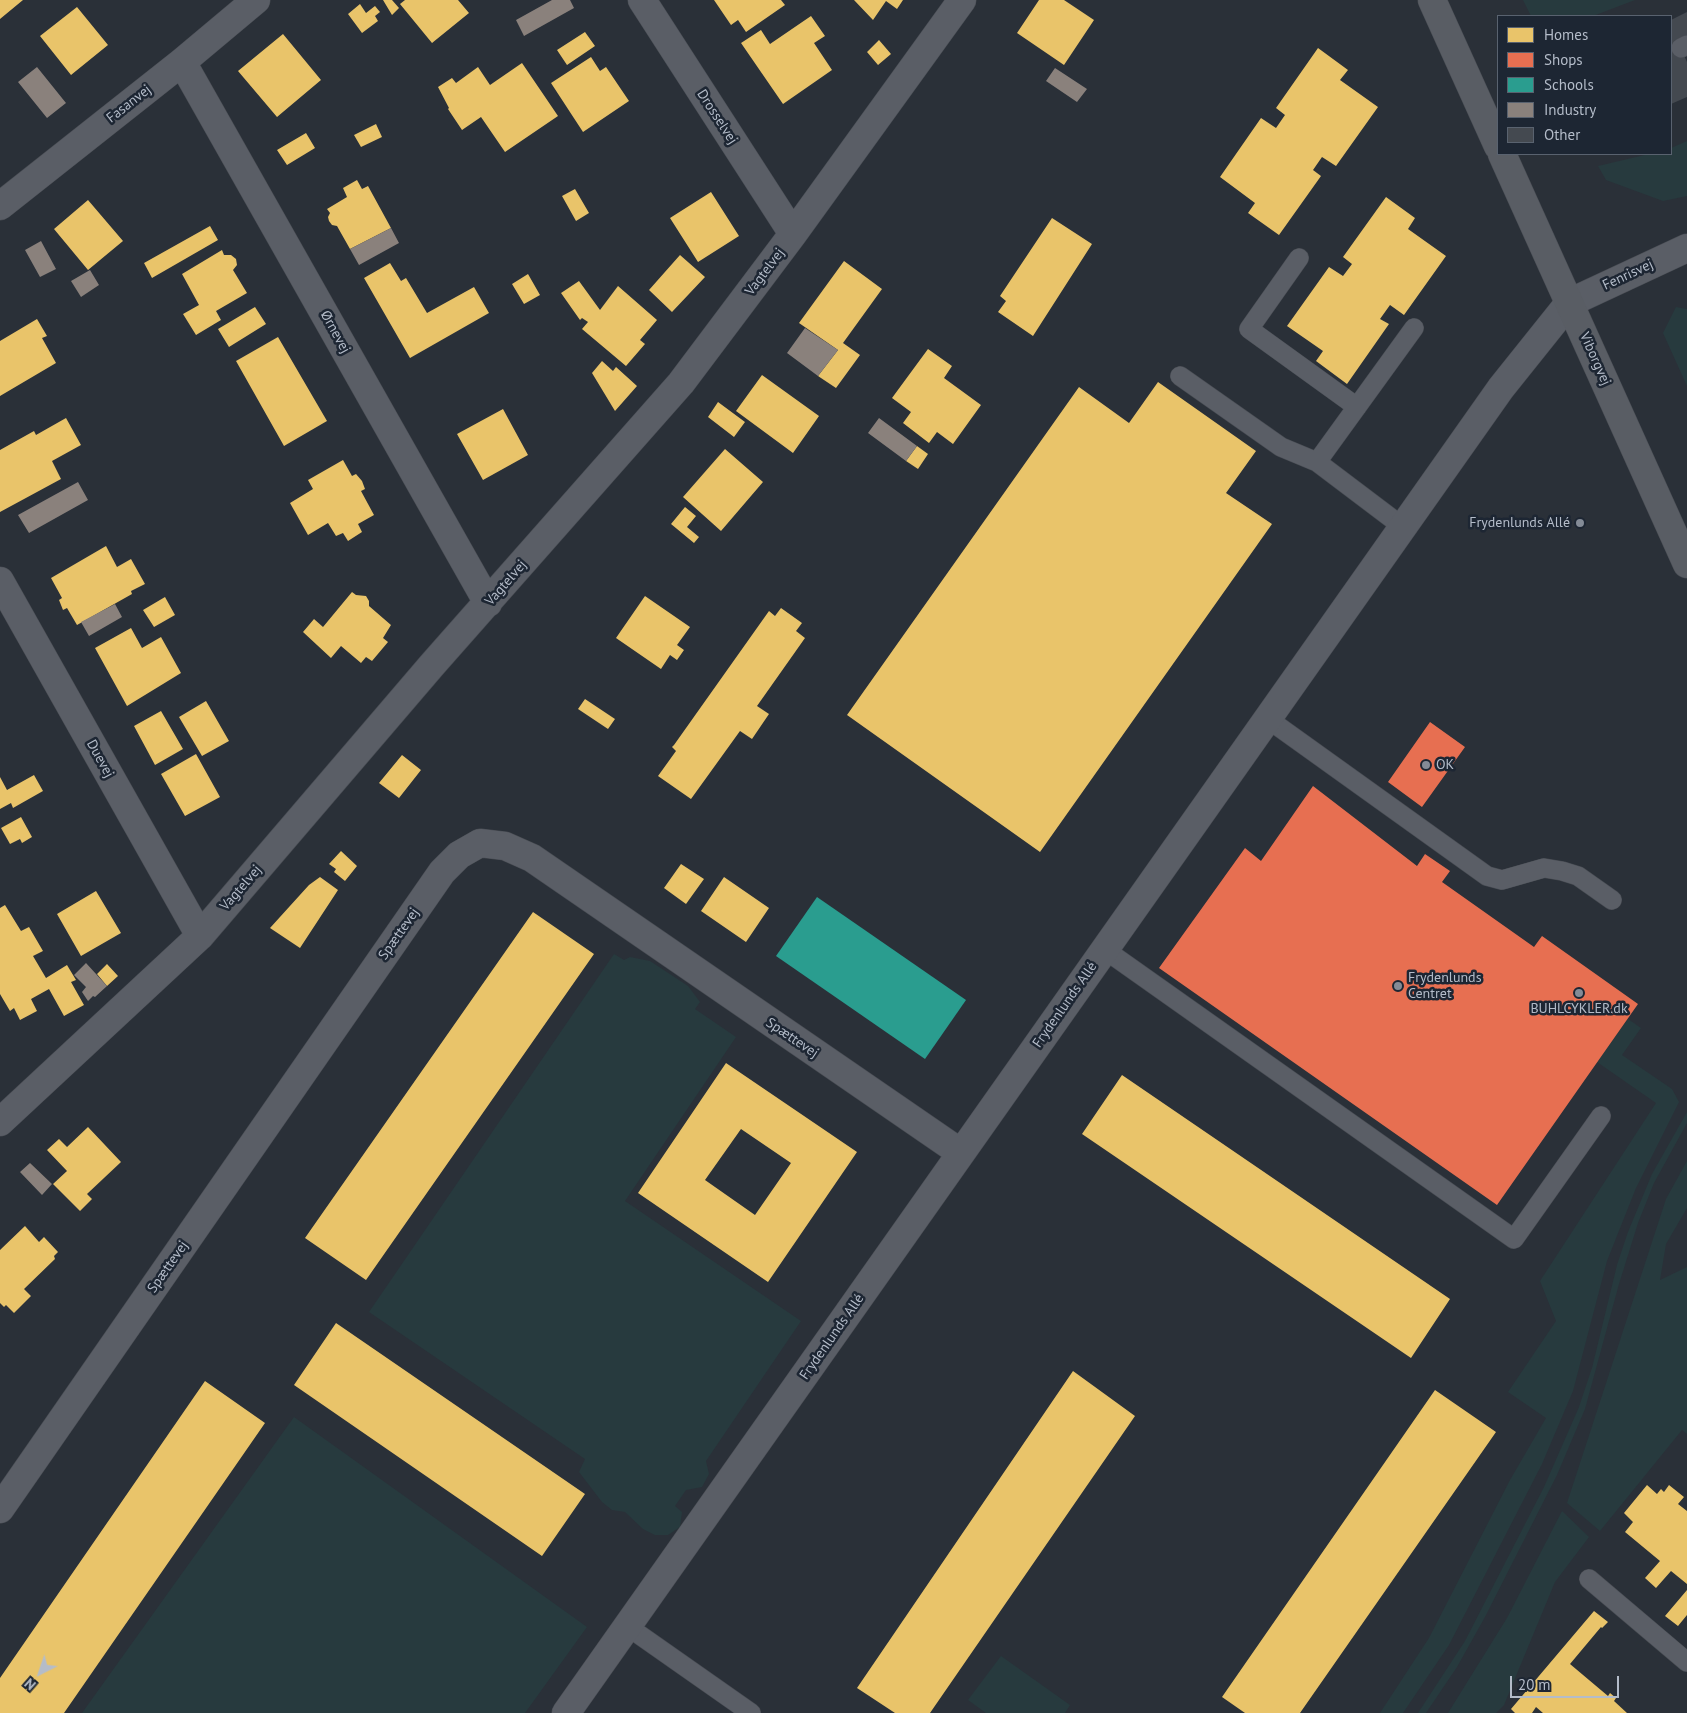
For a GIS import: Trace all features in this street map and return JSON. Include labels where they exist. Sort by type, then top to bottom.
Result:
[{"type":"street","name":"Fasanvej","points":[[0,206],[182,62],[256,0]]},
{"type":"street","name":"Drosselvej","points":[[642,0],[793,234]]},
{"type":"street","name":"Vagtelvej","points":[[0,1122],[200,936],[419,680],[681,383],[793,234],[962,0]]},
{"type":"street","points":[[1432,0],[1497,144]]},
{"type":"street","name":"Ørnevej","points":[[182,62],[488,603]]},
{"type":"street","name":"Viborgvej","points":[[1502,155],[1687,564]]},
{"type":"street","name":"Fenrisvej","points":[[1569,303],[1687,248]]},
{"type":"street","name":"Frydenlunds Allé","points":[[566,1713],[1501,388],[1569,303]]},
{"type":"street","name":"Duevej","points":[[0,582],[200,936]]},
{"type":"street","name":"Spættevej","points":[[0,1508],[442,872],[459,855],[480,843],[505,846],[532,858],[961,1153]]},
{"type":"lane","points":[[1299,258],[1249,329],[1357,407]]},
{"type":"lane","points":[[1317,462],[1414,328]]},
{"type":"lane","points":[[1180,376],[1281,447],[1317,462],[1403,527]]},
{"type":"lane","points":[[1268,720],[1487,876],[1502,880],[1544,868],[1562,871],[1578,876],[1612,900]]},
{"type":"lane","points":[[1104,949],[1514,1239],[1601,1116]]},
{"type":"lane","points":[[1589,1579],[1687,1662]]},
{"type":"lane","points":[[627,1626],[751,1713]]},
{"type":"green space","points":[[1523,0],[1635,0],[1596,15],[1530,15]]},
{"type":"green space","points":[[1687,141],[1687,196],[1663,201],[1606,180],[1598,166],[1645,155],[1672,155],[1672,148]]},
{"type":"green space","points":[[1676,307],[1687,309],[1687,386],[1663,333]]},
{"type":"green space","points":[[614,954],[624,960],[630,957],[650,961],[688,986],[700,1002],[695,1009],[736,1037],[625,1201],[801,1321],[706,1461],[709,1474],[702,1487],[686,1490],[675,1506],[682,1512],[680,1527],[668,1535],[655,1535],[643,1529],[625,1512],[612,1510],[602,1502],[579,1472],[585,1459],[369,1312]]},
{"type":"green space","points":[[1628,1019],[1641,1028],[1622,1055],[1672,1089],[1679,1102],[1636,1188],[1607,1261],[1573,1391],[1542,1464],[1449,1645],[1403,1713],[1380,1713],[1429,1638],[1510,1480],[1546,1418],[1508,1392],[1556,1321],[1540,1281],[1656,1103],[1597,1062]]},
{"type":"green space","points":[[1687,1112],[1687,1123],[1654,1183],[1638,1223],[1619,1284],[1585,1409],[1557,1475],[1485,1617],[1457,1667],[1426,1713],[1418,1713],[1465,1641],[1544,1487],[1579,1407],[1592,1368],[1617,1265],[1628,1232],[1652,1174]]},
{"type":"green space","points":[[1687,1161],[1687,1208],[1666,1244],[1660,1280],[1687,1267],[1687,1434],[1682,1430],[1600,1531],[1567,1503],[1666,1199]]},
{"type":"green space","points":[[294,1417],[587,1627],[525,1713],[82,1713]]},
{"type":"green space","points":[[1562,1511],[1589,1537],[1555,1582],[1504,1705],[1496,1713],[1448,1713],[1507,1618]]},
{"type":"green space","points":[[1001,1656],[1070,1705],[1065,1713],[986,1713],[968,1700]]},
{"type":"building: Homes","points":[[0,0],[23,0],[0,19]]},
{"type":"building: Homes","points":[[383,0],[392,0],[399,8],[392,15]]},
{"type":"building: Homes","points":[[405,0],[458,0],[469,13],[432,43],[400,4]]},
{"type":"building: Homes","points":[[714,0],[781,0],[785,5],[746,32],[738,20],[731,25]]},
{"type":"building: Homes","points":[[854,0],[903,0],[897,9],[886,1],[873,20]]},
{"type":"building: Homes","points":[[1039,0],[1064,0],[1094,20],[1064,65],[1017,33]]},
{"type":"building: Homes","points":[[360,4],[366,13],[375,6],[380,12],[375,16],[378,21],[362,33],[348,14]]},
{"type":"building: Homes","points":[[77,7],[108,45],[71,75],[40,36]]},
{"type":"building: Homes","points":[[811,16],[825,36],[814,43],[832,70],[783,104],[741,43],[761,30],[770,44]]},
{"type":"building: Homes","points":[[585,32],[595,46],[567,65],[557,50]]},
{"type":"building: Homes","points":[[283,34],[321,80],[277,117],[238,71]]},
{"type":"building: Homes","points":[[879,40],[891,54],[878,65],[867,52]]},
{"type":"building: Homes","points":[[1318,48],[1348,70],[1340,80],[1378,107],[1336,166],[1322,157],[1313,170],[1321,176],[1279,235],[1248,213],[1255,203],[1220,177],[1261,118],[1276,128],[1285,115],[1276,108]]},
{"type":"building: Homes","points":[[591,57],[600,71],[606,67],[629,101],[583,132],[551,83]]},
{"type":"building: Homes","points":[[522,63],[558,116],[505,152],[481,117],[462,130],[448,109],[438,87],[452,78],[456,83],[478,67],[490,85]]},
{"type":"building: Homes","points":[[376,124],[382,137],[361,147],[354,135]]},
{"type":"building: Homes","points":[[306,133],[315,148],[287,165],[277,150]]},
{"type":"building: Homes","points":[[357,180],[362,189],[368,186],[391,228],[350,249],[337,226],[332,225],[329,221],[330,213],[327,209],[347,197],[343,188]]},
{"type":"building: Homes","points":[[575,189],[589,213],[576,221],[562,196]]},
{"type":"building: Homes","points":[[711,192],[739,236],[698,262],[670,218]]},
{"type":"building: Homes","points":[[1386,197],[1415,218],[1408,229],[1446,256],[1404,315],[1390,305],[1380,319],[1389,324],[1347,384],[1316,361],[1323,351],[1287,326],[1329,267],[1343,276],[1352,264],[1343,257]]},
{"type":"building: Homes","points":[[88,200],[123,241],[88,270],[54,229]]},
{"type":"building: Homes","points":[[1052,218],[1092,244],[1033,336],[998,312],[1006,301],[1000,296]]},
{"type":"building: Homes","points":[[210,226],[218,240],[152,278],[144,263]]},
{"type":"building: Homes","points":[[222,250],[224,255],[231,255],[236,259],[237,265],[233,270],[247,293],[216,311],[221,320],[196,335],[183,314],[199,305],[182,274]]},
{"type":"building: Homes","points":[[680,255],[705,277],[672,312],[649,290]]},
{"type":"building: Homes","points":[[844,261],[882,289],[843,343],[860,355],[836,388],[818,376],[838,350],[799,323]]},
{"type":"building: Homes","points":[[390,263],[401,281],[406,278],[427,313],[474,287],[489,313],[410,358],[364,278]]},
{"type":"building: Homes","points":[[528,274],[540,295],[524,304],[512,284]]},
{"type":"building: Homes","points":[[579,281],[600,310],[618,286],[657,320],[640,340],[645,344],[626,366],[582,329],[588,322],[582,318],[580,320],[561,293]]},
{"type":"building: Homes","points":[[255,307],[266,324],[229,347],[218,329]]},
{"type":"building: Homes","points":[[37,319],[47,336],[42,338],[56,363],[0,396],[0,341]]},
{"type":"building: Homes","points":[[278,337],[327,421],[284,446],[236,361]]},
{"type":"building: Homes","points":[[928,349],[952,366],[944,378],[981,405],[953,444],[937,432],[929,443],[903,423],[911,412],[892,398]]},
{"type":"building: Homes","points":[[602,361],[613,371],[616,367],[637,386],[615,411],[592,373]]},
{"type":"building: Homes","points":[[762,375],[819,416],[793,453],[736,411]]},
{"type":"building: Homes","points":[[1158,382],[1256,451],[1226,493],[1272,524],[1040,852],[847,715],[1079,387],[1129,423]]},
{"type":"building: Homes","points":[[718,402],[745,422],[734,437],[708,417]]},
{"type":"building: Homes","points":[[503,409],[528,455],[483,480],[457,434]]},
{"type":"building: Homes","points":[[66,418],[81,445],[52,461],[61,479],[0,512],[0,450],[34,431],[36,435]]},
{"type":"building: Homes","points":[[917,446],[928,454],[918,469],[906,461]]},
{"type":"building: Homes","points":[[725,449],[763,482],[721,531],[683,497]]},
{"type":"building: Homes","points":[[343,460],[352,476],[356,474],[362,481],[365,489],[361,491],[374,515],[358,524],[362,532],[348,541],[343,533],[336,536],[328,523],[308,535],[290,503],[313,489],[308,480]]},
{"type":"building: Homes","points":[[685,507],[696,516],[687,527],[699,537],[694,543],[671,524]]},
{"type":"building: Homes","points":[[106,546],[117,567],[131,559],[145,584],[131,591],[132,594],[77,625],[67,608],[63,610],[59,600],[62,598],[51,578]]},
{"type":"building: Homes","points":[[352,592],[356,595],[366,596],[369,606],[391,625],[383,638],[388,642],[372,661],[366,657],[361,663],[341,646],[331,658],[303,632],[314,619],[323,627]]},
{"type":"building: Homes","points":[[645,596],[690,627],[677,645],[684,650],[677,660],[670,655],[661,669],[616,638]]},
{"type":"building: Homes","points":[[165,597],[175,615],[154,627],[143,610]]},
{"type":"building: Homes","points":[[781,608],[802,623],[796,631],[805,638],[757,706],[769,714],[752,739],[740,731],[691,799],[658,776],[676,751],[672,747],[769,611],[775,616]]},
{"type":"building: Homes","points":[[131,628],[142,648],[161,637],[181,673],[127,706],[95,648]]},
{"type":"building: Homes","points":[[585,699],[615,719],[608,729],[578,709]]},
{"type":"building: Homes","points":[[206,701],[229,741],[202,756],[179,717]]},
{"type":"building: Homes","points":[[161,711],[183,749],[155,765],[134,726]]},
{"type":"building: Homes","points":[[196,754],[220,797],[185,816],[161,774]]},
{"type":"building: Homes","points":[[402,755],[421,770],[399,798],[379,783]]},
{"type":"building: Homes","points":[[34,775],[43,791],[13,808],[11,803],[0,809],[0,777],[7,790]]},
{"type":"building: Homes","points":[[21,817],[32,837],[22,843],[20,839],[10,844],[1,828]]},
{"type":"building: Homes","points":[[341,851],[357,866],[345,881],[334,872],[336,869],[329,864]]},
{"type":"building: Homes","points":[[681,864],[704,879],[686,904],[664,888]]},
{"type":"building: Homes","points":[[320,877],[338,890],[300,948],[270,928],[309,885]]},
{"type":"building: Homes","points":[[724,877],[769,908],[746,942],[701,911]]},
{"type":"building: Homes","points":[[96,891],[121,933],[81,956],[57,914]]},
{"type":"building: Homes","points":[[5,905],[21,931],[29,927],[43,951],[33,956],[46,978],[67,965],[76,980],[71,982],[84,1005],[64,1016],[49,989],[31,999],[37,1011],[20,1020],[14,1008],[10,1011],[0,994],[0,908]]},
{"type":"building: Homes","points":[[533,912],[594,954],[366,1280],[305,1238]]},
{"type":"building: Homes","points":[[107,964],[118,976],[107,986],[97,974]]},
{"type":"building: Homes","points":[[726,1063],[857,1152],[768,1282],[638,1193]],"holes":[[[741,1129],[791,1163],[755,1215],[705,1180]]]},
{"type":"building: Homes","points":[[1122,1075],[1450,1299],[1411,1358],[1082,1134]]},
{"type":"building: Homes","points":[[88,1127],[121,1162],[87,1194],[92,1199],[80,1211],[53,1184],[67,1171],[47,1150],[59,1139],[67,1147]]},
{"type":"building: Homes","points":[[25,1226],[39,1242],[44,1237],[58,1252],[54,1256],[55,1259],[24,1289],[31,1296],[14,1313],[6,1305],[4,1307],[0,1303],[0,1250]]},
{"type":"building: Homes","points":[[336,1323],[585,1494],[542,1556],[294,1385]]},
{"type":"building: Homes","points":[[1073,1371],[1135,1416],[930,1713],[895,1713],[857,1688]]},
{"type":"building: Homes","points":[[205,1381],[265,1423],[64,1713],[0,1713],[0,1678]]},
{"type":"building: Homes","points":[[1435,1390],[1496,1432],[1300,1713],[1245,1713],[1222,1697]]},
{"type":"building: Homes","points":[[1647,1485],[1657,1494],[1661,1489],[1664,1492],[1669,1485],[1684,1497],[1678,1504],[1687,1511],[1687,1584],[1671,1571],[1656,1588],[1645,1578],[1660,1561],[1625,1532],[1633,1522],[1624,1513]]},
{"type":"building: Homes","points":[[1687,1590],[1687,1615],[1678,1626],[1665,1616]]},
{"type":"building: Homes","points":[[1594,1611],[1608,1622],[1601,1627],[1570,1664],[1608,1696],[1610,1693],[1616,1698],[1614,1701],[1627,1713],[1543,1713],[1536,1707],[1532,1713],[1515,1713],[1511,1709]]},
{"type":"building: Shops","points":[[1430,722],[1465,747],[1422,807],[1388,782]]},
{"type":"building: Shops","name":"Frydenlunds Centret","points":[[1313,786],[1417,866],[1425,854],[1450,871],[1442,882],[1534,947],[1542,936],[1638,1004],[1497,1205],[1159,968],[1245,848],[1261,861]]},
{"type":"building: Schools","points":[[817,897],[966,1000],[925,1059],[776,956]]},
{"type":"building: Industry","points":[[552,0],[570,0],[574,8],[524,36],[516,20]]},
{"type":"building: Industry","points":[[37,67],[66,103],[47,118],[18,82]]},
{"type":"building: Industry","points":[[1055,68],[1087,89],[1077,102],[1046,81]]},
{"type":"building: Industry","points":[[391,228],[399,243],[359,265],[350,249]]},
{"type":"building: Industry","points":[[41,241],[56,269],[40,277],[25,250]]},
{"type":"building: Industry","points":[[90,270],[99,285],[81,297],[71,281]]},
{"type":"building: Industry","points":[[805,328],[838,350],[818,376],[787,353]]},
{"type":"building: Industry","points":[[879,418],[917,446],[906,461],[868,433]]},
{"type":"building: Industry","points":[[78,482],[88,500],[29,533],[18,515]]},
{"type":"building: Industry","points":[[115,604],[122,617],[89,636],[81,622]]},
{"type":"building: Industry","points":[[86,963],[107,986],[88,1001],[82,992],[86,987],[74,975]]},
{"type":"building: Industry","points":[[30,1163],[52,1184],[42,1195],[20,1172]]},
{"type":"building: Other","points":[[1687,12],[1687,35],[1677,40],[1687,62],[1687,97],[1672,104],[1672,20]]},
{"type":"place","name":"Frydenlunds Allé","points":[[1580,523]]},
{"type":"place","name":"OK","points":[[1426,765]]},
{"type":"place","name":"Frydenlunds Centret","points":[[1398,986]]},
{"type":"place","name":"BUHLCYKLER.dk","points":[[1579,993]]}]
